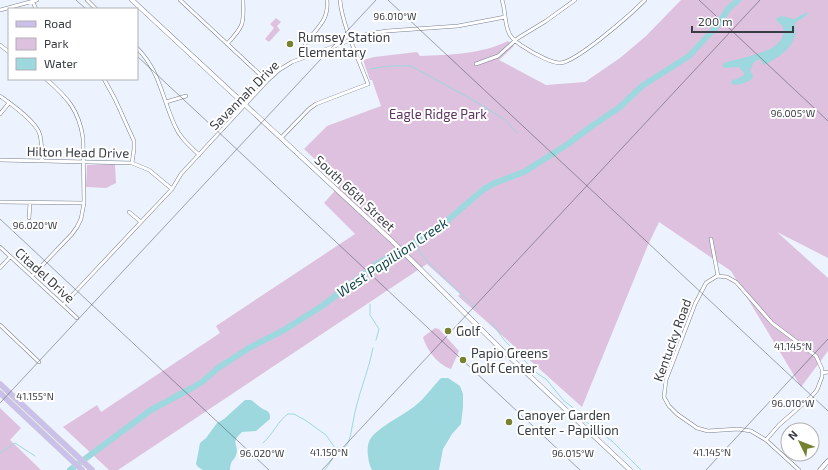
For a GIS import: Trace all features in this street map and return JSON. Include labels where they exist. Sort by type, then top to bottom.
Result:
[{"type":"main road","points":[[0,384],[92,470]]},
{"type":"main road","points":[[0,393],[82,470]]},
{"type":"street","points":[[8,8],[37,0]]},
{"type":"street","points":[[87,0],[95,8]]},
{"type":"street","name":"South 66th Street","points":[[132,0],[391,240],[500,349],[630,470]]},
{"type":"street","points":[[180,0],[267,81]]},
{"type":"street","points":[[227,44],[242,26],[244,19],[244,0]]},
{"type":"street","points":[[307,55],[305,44],[325,17],[327,0]]},
{"type":"street","points":[[281,138],[306,112],[316,104],[368,84],[341,11],[340,0]]},
{"type":"street","points":[[502,0],[508,31],[514,41],[552,62],[565,62],[602,38],[644,0]]},
{"type":"street","points":[[476,64],[498,56],[514,41],[546,21],[575,0]]},
{"type":"street","points":[[33,2],[36,8]]},
{"type":"street","name":"Savannah Drive","points":[[63,305],[172,189],[181,174],[279,70],[307,55],[367,34],[458,26],[505,17]]},
{"type":"street","points":[[0,45],[8,51]]},
{"type":"street","points":[[138,49],[154,69],[175,127],[187,144],[199,155]]},
{"type":"street","points":[[32,276],[77,227],[83,211],[84,203],[83,138],[78,118],[68,99],[47,80]]},
{"type":"street","points":[[105,80],[134,141],[132,163]]},
{"type":"street","points":[[0,96],[34,124],[38,130],[42,144],[42,161]]},
{"type":"street","points":[[166,102],[186,96]]},
{"type":"street","points":[[0,114],[10,103]]},
{"type":"street","name":"Hilton Head Drive","points":[[0,160],[132,163],[150,170],[172,189]]},
{"type":"street","points":[[0,202],[84,203]]},
{"type":"street","points":[[29,218],[30,202]]},
{"type":"street","points":[[129,212],[141,222]]},
{"type":"street","points":[[711,239],[718,276],[727,277],[736,282],[772,323],[812,353],[820,363],[822,377],[817,390],[779,425],[766,440]]},
{"type":"street","name":"Citadel Drive","points":[[0,247],[77,318]]},
{"type":"street","points":[[0,268],[10,257]]},
{"type":"street","name":"Kentucky Road","points":[[718,276],[706,283],[695,304],[666,380],[664,397],[669,406],[689,424],[702,430],[751,431],[766,440],[799,470]]},
{"type":"street","points":[[0,326],[39,362]]},
{"type":"street","points":[[822,373],[828,372]]},
{"type":"street","points":[[820,470],[828,461]]},
{"type":"green space","name":"Eagle Ridge Park","points":[[681,0],[828,0],[828,258],[777,232],[828,278],[828,351],[801,387],[731,271],[659,222],[648,245],[582,407],[458,296],[460,294],[427,264],[118,470],[109,470],[63,427],[97,405],[101,412],[220,333],[216,326],[355,234],[324,203],[341,184],[304,149],[327,126],[381,106],[363,60],[374,57],[417,52],[420,56],[465,53],[487,49],[508,41],[514,46],[499,60],[546,85],[585,82],[620,58],[646,36]]},
{"type":"green space","points":[[276,18],[281,22],[277,26],[280,30],[269,42],[265,39],[274,28],[270,24]]},
{"type":"green space","points":[[115,164],[116,183],[106,188],[86,187],[87,165]]},
{"type":"green space","points":[[435,328],[439,329],[459,351],[451,369],[446,367],[433,356],[423,337]]},
{"type":"green space","points":[[0,408],[21,428],[10,440],[41,470],[0,470]]},
{"type":"water","points":[[807,12],[807,15],[795,23],[795,36],[787,49],[764,65],[760,59],[754,62],[750,70],[753,76],[752,79],[745,83],[734,85],[731,84],[732,80],[744,75],[744,73],[739,67],[725,68],[722,66],[724,63],[751,56],[771,48],[778,43],[783,36],[783,27],[776,20],[777,18],[782,16],[794,19]]},
{"type":"water","points":[[441,378],[448,378],[460,386],[463,394],[463,407],[461,424],[452,434],[443,449],[439,470],[372,470],[369,463],[368,454],[368,445],[371,438],[380,429],[411,409],[423,399]]},
{"type":"water","points":[[245,400],[251,400],[267,411],[270,414],[270,419],[256,431],[242,432],[238,436],[235,442],[237,451],[235,458],[231,463],[230,470],[203,470],[198,467],[196,464],[200,443],[206,438],[217,423],[224,419]]},
{"type":"waterway","name":"West Papillion Creek","points":[[70,470],[151,410],[202,382],[218,368],[249,348],[284,330],[322,306],[380,262],[434,232],[484,189],[495,183],[524,172],[565,146],[620,107],[642,86],[689,56],[717,26],[728,9],[738,0]]},
{"type":"waterway","points":[[370,69],[390,66],[411,66],[504,119],[517,133]]},
{"type":"waterway","points":[[416,241],[419,251],[429,263],[477,309]]},
{"type":"waterway","name":"West Papillion Creek","points":[[355,280],[356,284]]},
{"type":"waterway","points":[[370,304],[370,315],[379,329],[376,340]]},
{"type":"waterway","points":[[491,322],[505,341],[538,374],[546,379],[564,401],[571,406],[585,421],[612,441],[641,470]]},
{"type":"waterway","points":[[335,448],[344,448],[349,439],[357,403],[373,348]]},
{"type":"waterway","points":[[263,443],[284,417],[288,414],[294,414],[326,435],[335,448],[331,461],[325,470]]},
{"type":"waterway","points":[[0,453],[15,443],[35,456]]},
{"type":"place","name":"Rumsey Station Elementary","points":[[290,44]]},
{"type":"place","name":"Golf","points":[[448,331]]},
{"type":"place","name":"Papio Greens Golf Center","points":[[463,360]]},
{"type":"place","name":"Canoyer Garden Center - Papillion","points":[[509,422]]}]
